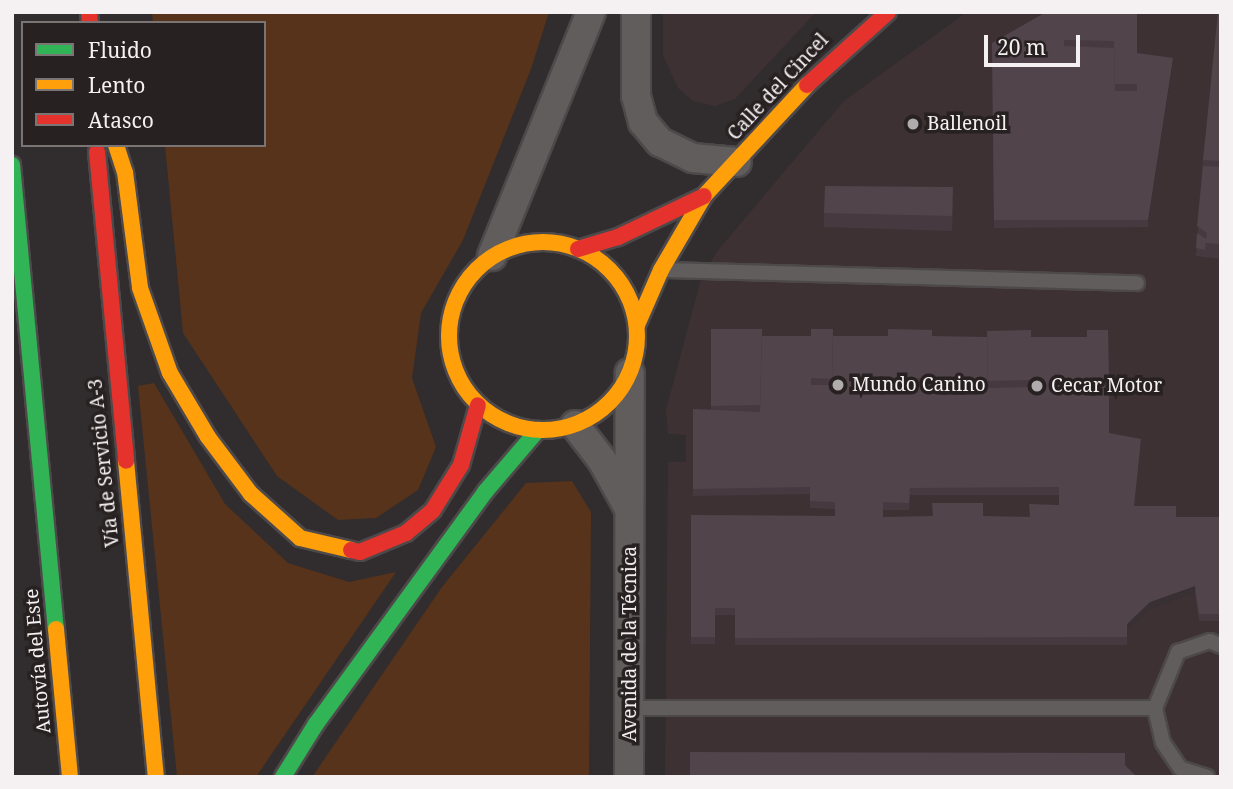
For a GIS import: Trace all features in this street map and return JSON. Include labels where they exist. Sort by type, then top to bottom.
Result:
[{"type":"main road","name":"Calle del Cincel","points":[[704,196],[825,66],[888,12]]},
{"type":"main road","name":"Vía de Servicio A-3","points":[[97,147],[156,777]]},
{"type":"main road","points":[[117,147],[125,172],[140,288],[170,373],[208,438],[251,494],[300,538],[360,552],[407,533],[433,510],[461,465],[478,405]]},
{"type":"main road","name":"Autovía del Este","points":[[12,165],[70,777]]},
{"type":"main road","points":[[578,249],[618,237],[704,196]]},
{"type":"main road","points":[[636,325],[618,279],[578,249],[549,242],[519,245],[492,256],[470,275],[455,300],[448,327],[454,365],[478,405],[506,423],[538,430],[575,425],[598,413],[617,395],[630,373],[636,325],[661,270],[704,196]]},
{"type":"main road","points":[[283,777],[316,724],[485,492],[538,430]]},
{"type":"street","points":[[492,256],[591,12]]},
{"type":"street","points":[[636,12],[636,96],[643,122],[660,142],[693,158],[737,162]]},
{"type":"street","name":"Avenida de la Técnica","points":[[629,777],[630,373]]},
{"type":"street","name":"Avenida de la Técnica","points":[[575,425],[602,460],[630,512]]},
{"type":"lane","points":[[661,270],[702,275],[1137,284]]},
{"type":"lane","points":[[1221,646],[1210,641],[1178,652],[1155,708],[1163,743],[1180,768],[1209,777],[1221,773]]},
{"type":"lane","points":[[630,708],[1155,708]]},
{"type":"shaded area","points":[[152,12],[549,12],[531,69],[463,240],[421,313],[412,378],[436,447],[418,490],[376,518],[338,520],[277,476],[183,333],[165,147],[266,147],[266,21],[153,21]]},
{"type":"shaded area","points":[[663,12],[816,12],[735,99],[715,106],[693,101],[678,88],[663,56]]},
{"type":"shaded area","points":[[967,12],[1221,12],[1221,777],[665,777],[668,462],[686,462],[686,435],[668,434],[666,410],[702,275],[719,249],[844,101]]},
{"type":"shaded area","points":[[154,383],[225,504],[288,563],[349,582],[396,572],[256,777],[177,777],[138,386]]},
{"type":"shaded area","points":[[572,481],[591,512],[589,777],[312,777],[442,587],[526,483]]},
{"type":"building","points":[[1046,12],[1064,12],[1064,46],[1114,48],[1115,91],[1137,91],[1137,53],[1173,58],[1148,220],[994,220],[992,43]]},
{"type":"building","points":[[1064,12],[1137,12],[1137,84],[1115,84],[1114,41],[1064,40]]},
{"type":"building","points":[[1218,12],[1221,12],[1221,161],[1203,160]]},
{"type":"building","points":[[1203,166],[1221,167],[1221,244],[1205,243],[1207,233],[1197,226]]},
{"type":"building","points":[[825,186],[953,187],[952,216],[824,213]]},
{"type":"building","points":[[1197,233],[1206,239],[1205,250],[1196,248]]},
{"type":"building","points":[[711,329],[762,329],[760,405],[711,406]]},
{"type":"building","points":[[811,329],[833,329],[832,379],[811,378]]},
{"type":"building","points":[[888,329],[932,330],[932,378],[888,379]]},
{"type":"building","points":[[1031,330],[1031,380],[988,381],[987,331]]},
{"type":"building","points":[[1087,330],[1108,330],[1109,379],[1087,380]]},
{"type":"building","points":[[762,336],[811,336],[811,385],[832,385],[833,336],[888,336],[888,386],[932,385],[932,336],[987,337],[988,388],[1031,387],[1031,337],[1087,337],[1087,387],[1109,386],[1109,433],[1141,439],[1134,506],[1176,506],[1176,517],[1221,517],[1221,614],[1199,614],[1195,586],[1150,602],[1127,624],[1127,637],[735,638],[735,608],[715,608],[715,637],[691,637],[691,515],[835,516],[835,502],[810,501],[810,487],[693,489],[693,409],[760,412]],"holes":[[[1059,487],[1059,505],[1029,504],[1030,517],[983,516],[983,503],[932,503],[933,516],[883,517],[883,502],[909,503],[910,488]]]},
{"type":"building","points":[[690,752],[1125,753],[1125,765],[1137,777],[690,777]]},
{"type":"traffic: fast","points":[[12,165],[56,629]]},
{"type":"traffic: fast","points":[[283,777],[316,724],[485,492],[538,430]]},
{"type":"traffic: slow","points":[[637,325],[661,270],[704,196],[807,85]]},
{"type":"traffic: slow","points":[[117,147],[125,172],[140,288],[170,373],[208,437],[251,494],[300,538],[351,550]]},
{"type":"traffic: slow","points":[[543,242],[579,249],[609,270],[630,300],[637,336],[630,372],[609,402],[579,423],[543,430],[507,423],[477,402],[456,372],[449,336],[456,300],[477,270],[507,249],[543,242]]},
{"type":"traffic: slow","points":[[126,461],[156,777]]},
{"type":"traffic: slow","points":[[56,629],[70,777]]},
{"type":"traffic: jam","points":[[89,12],[90,21]]},
{"type":"traffic: jam","points":[[807,85],[888,12]]},
{"type":"traffic: jam","points":[[97,152],[126,461]]},
{"type":"traffic: jam","points":[[578,249],[618,237],[704,196]]},
{"type":"traffic: jam","points":[[351,550],[360,552],[406,533],[433,510],[461,465],[478,405]]},
{"type":"place","name":"Ballenoil","points":[[913,124]]},
{"type":"place","name":"Mundo Canino","points":[[838,385]]},
{"type":"place","name":"Cecar Motor","points":[[1037,386]]}]
